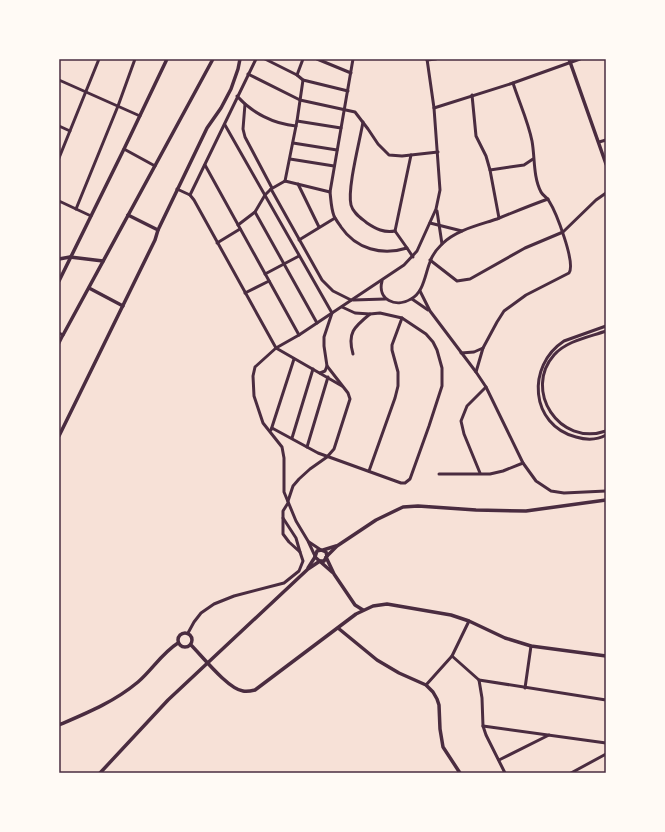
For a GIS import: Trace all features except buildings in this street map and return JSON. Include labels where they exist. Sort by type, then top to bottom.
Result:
[{"type":"street","points":[[59,158],[99,59]]},
{"type":"street","points":[[76,209],[118,106],[135,59]]},
{"type":"street","points":[[59,281],[167,60],[161,59]]},
{"type":"street","points":[[59,343],[213,61],[208,59]]},
{"type":"street","points":[[59,436],[155,240],[158,230],[177,189],[207,128],[221,108],[231,89],[238,70],[240,59]]},
{"type":"street","points":[[190,195],[256,59]]},
{"type":"street","points":[[265,59],[297,75],[303,80],[348,92]]},
{"type":"street","points":[[297,75],[303,59]]},
{"type":"street","points":[[317,59],[351,73]]},
{"type":"street","points":[[353,59],[330,192],[335,218],[346,235],[354,242],[367,248],[380,252],[399,251],[408,248]]},
{"type":"street","points":[[342,307],[355,313],[380,313],[402,318],[426,334],[437,350],[442,368],[442,386],[410,479],[405,483],[327,456],[292,438],[271,430],[262,423],[254,396],[253,376],[257,364],[276,348],[299,335],[351,300],[382,281],[404,265],[417,251],[436,209],[440,190],[434,108],[427,60],[436,59]]},
{"type":"street","points":[[434,108],[513,83],[569,61],[580,59]]},
{"type":"street","points":[[569,61],[606,164]]},
{"type":"street","points":[[248,74],[300,100],[355,112],[378,144],[389,156],[438,152]]},
{"type":"street","points":[[59,80],[140,116]]},
{"type":"street","points":[[286,181],[303,80]]},
{"type":"street","points":[[476,372],[483,348],[504,311],[526,295],[566,275],[570,271],[571,267],[563,232],[555,211],[548,199],[540,192],[532,141],[513,83]]},
{"type":"street","points":[[237,96],[245,104],[274,121],[284,125],[296,126]]},
{"type":"street","points":[[472,96],[476,136],[486,156],[490,170],[499,218]]},
{"type":"street","points":[[245,104],[244,129],[246,137],[299,240],[322,280],[333,291],[351,300],[385,299],[406,302],[412,299],[420,290],[430,260],[442,244],[462,231],[548,199]]},
{"type":"street","points":[[297,121],[341,128]]},
{"type":"street","points":[[363,122],[350,192],[351,205],[360,218],[374,228],[389,232],[395,231]]},
{"type":"street","points":[[225,125],[332,313],[324,337],[327,366],[344,387],[350,399],[334,449],[310,469],[293,486],[288,502],[283,511],[283,534],[300,552]]},
{"type":"street","points":[[59,126],[70,131]]},
{"type":"street","points":[[599,142],[606,140]]},
{"type":"street","points":[[293,143],[337,150]]},
{"type":"street","points":[[124,149],[155,166]]},
{"type":"street","points":[[411,155],[395,231],[413,257]]},
{"type":"street","points":[[290,159],[334,166]]},
{"type":"street","points":[[490,170],[524,165],[534,159]]},
{"type":"street","points":[[205,165],[299,335]]},
{"type":"street","points":[[238,225],[255,212],[266,195],[272,189],[286,181],[330,192]]},
{"type":"street","points":[[298,184],[319,227]]},
{"type":"street","points":[[177,189],[190,195],[194,200],[276,348],[344,387]]},
{"type":"street","points":[[430,260],[457,281],[470,279],[525,248],[563,232],[596,200],[606,193]]},
{"type":"street","points":[[59,202],[91,216]]},
{"type":"street","points":[[436,209],[442,244]]},
{"type":"street","points":[[255,212],[317,323]]},
{"type":"street","points":[[128,215],[158,230]]},
{"type":"street","points":[[299,240],[335,218]]},
{"type":"street","points":[[430,223],[462,231]]},
{"type":"street","points":[[217,243],[240,229]]},
{"type":"street","points":[[265,274],[283,263],[299,256]]},
{"type":"street","points":[[59,259],[70,257],[104,261]]},
{"type":"street","points":[[245,293],[269,281]]},
{"type":"street","points":[[382,281],[381,286],[385,299]]},
{"type":"street","points":[[89,288],[123,306]]},
{"type":"street","points":[[420,290],[430,311],[486,387],[522,463],[536,481],[551,491],[564,493],[606,491]]},
{"type":"street","points":[[412,299],[430,311]]},
{"type":"street","points":[[353,354],[350,343],[352,332],[370,314]]},
{"type":"street","points":[[369,471],[398,386],[398,372],[392,345],[402,318]]},
{"type":"street","points":[[606,326],[564,341],[546,358],[540,372],[538,383],[538,394],[547,416],[563,432],[585,439],[600,438],[606,435]]},
{"type":"street","points":[[591,331],[592,336]]},
{"type":"street","points":[[606,331],[570,343],[554,355],[544,374],[543,394],[550,413],[566,428],[585,434],[595,434],[606,431]]},
{"type":"street","points":[[59,333],[63,335]]},
{"type":"street","points":[[461,353],[474,352],[483,348]]},
{"type":"street","points":[[551,352],[554,355]]},
{"type":"street","points":[[271,430],[294,359]]},
{"type":"street","points":[[320,373],[325,371],[327,366]]},
{"type":"street","points":[[292,438],[313,369]]},
{"type":"street","points":[[540,372],[544,374]]},
{"type":"street","points":[[307,447],[328,377]]},
{"type":"street","points":[[480,473],[464,434],[461,421],[467,406],[486,387]]},
{"type":"street","points":[[538,394],[543,394]]},
{"type":"street","points":[[547,416],[550,413]]},
{"type":"street","points":[[271,430],[282,447],[284,458],[284,492],[296,521],[315,556],[334,574]]},
{"type":"street","points":[[585,434],[585,439]]},
{"type":"street","points":[[439,474],[490,474],[503,472],[522,463]]},
{"type":"street","points":[[100,773],[168,700],[308,569],[321,561],[337,546],[376,520],[403,507],[418,506],[476,510],[526,511],[606,500]]},
{"type":"street","points":[[188,633],[201,613],[214,604],[234,596],[284,582],[299,571],[303,561],[296,538],[282,518]]},
{"type":"street","points":[[308,541],[326,552],[326,557],[334,574],[355,605],[363,610]]},
{"type":"street","points":[[308,569],[317,551],[337,546]]},
{"type":"street","points":[[191,645],[224,680],[234,688],[242,691],[255,690],[356,614],[373,606],[387,604],[451,615],[469,621],[505,638],[531,646],[606,656]]},
{"type":"street","points":[[355,605],[356,614]]},
{"type":"street","points":[[426,685],[452,656],[469,621]]},
{"type":"street","points":[[338,628],[377,660],[399,673],[426,685],[437,699],[443,747],[460,773]]},
{"type":"street","points":[[178,643],[178,637],[181,633],[188,633],[192,636],[193,640],[191,645]]},
{"type":"street","points":[[178,643],[183,647],[191,645]]},
{"type":"street","points":[[59,725],[100,708],[123,693],[149,671],[166,651],[178,643]]},
{"type":"street","points":[[525,688],[531,646]]},
{"type":"street","points":[[452,656],[479,680],[606,700]]},
{"type":"street","points":[[479,680],[482,698],[483,726],[505,773]]},
{"type":"street","points":[[483,726],[606,743]]},
{"type":"street","points":[[500,760],[549,735]]},
{"type":"street","points":[[571,773],[606,754]]}]
